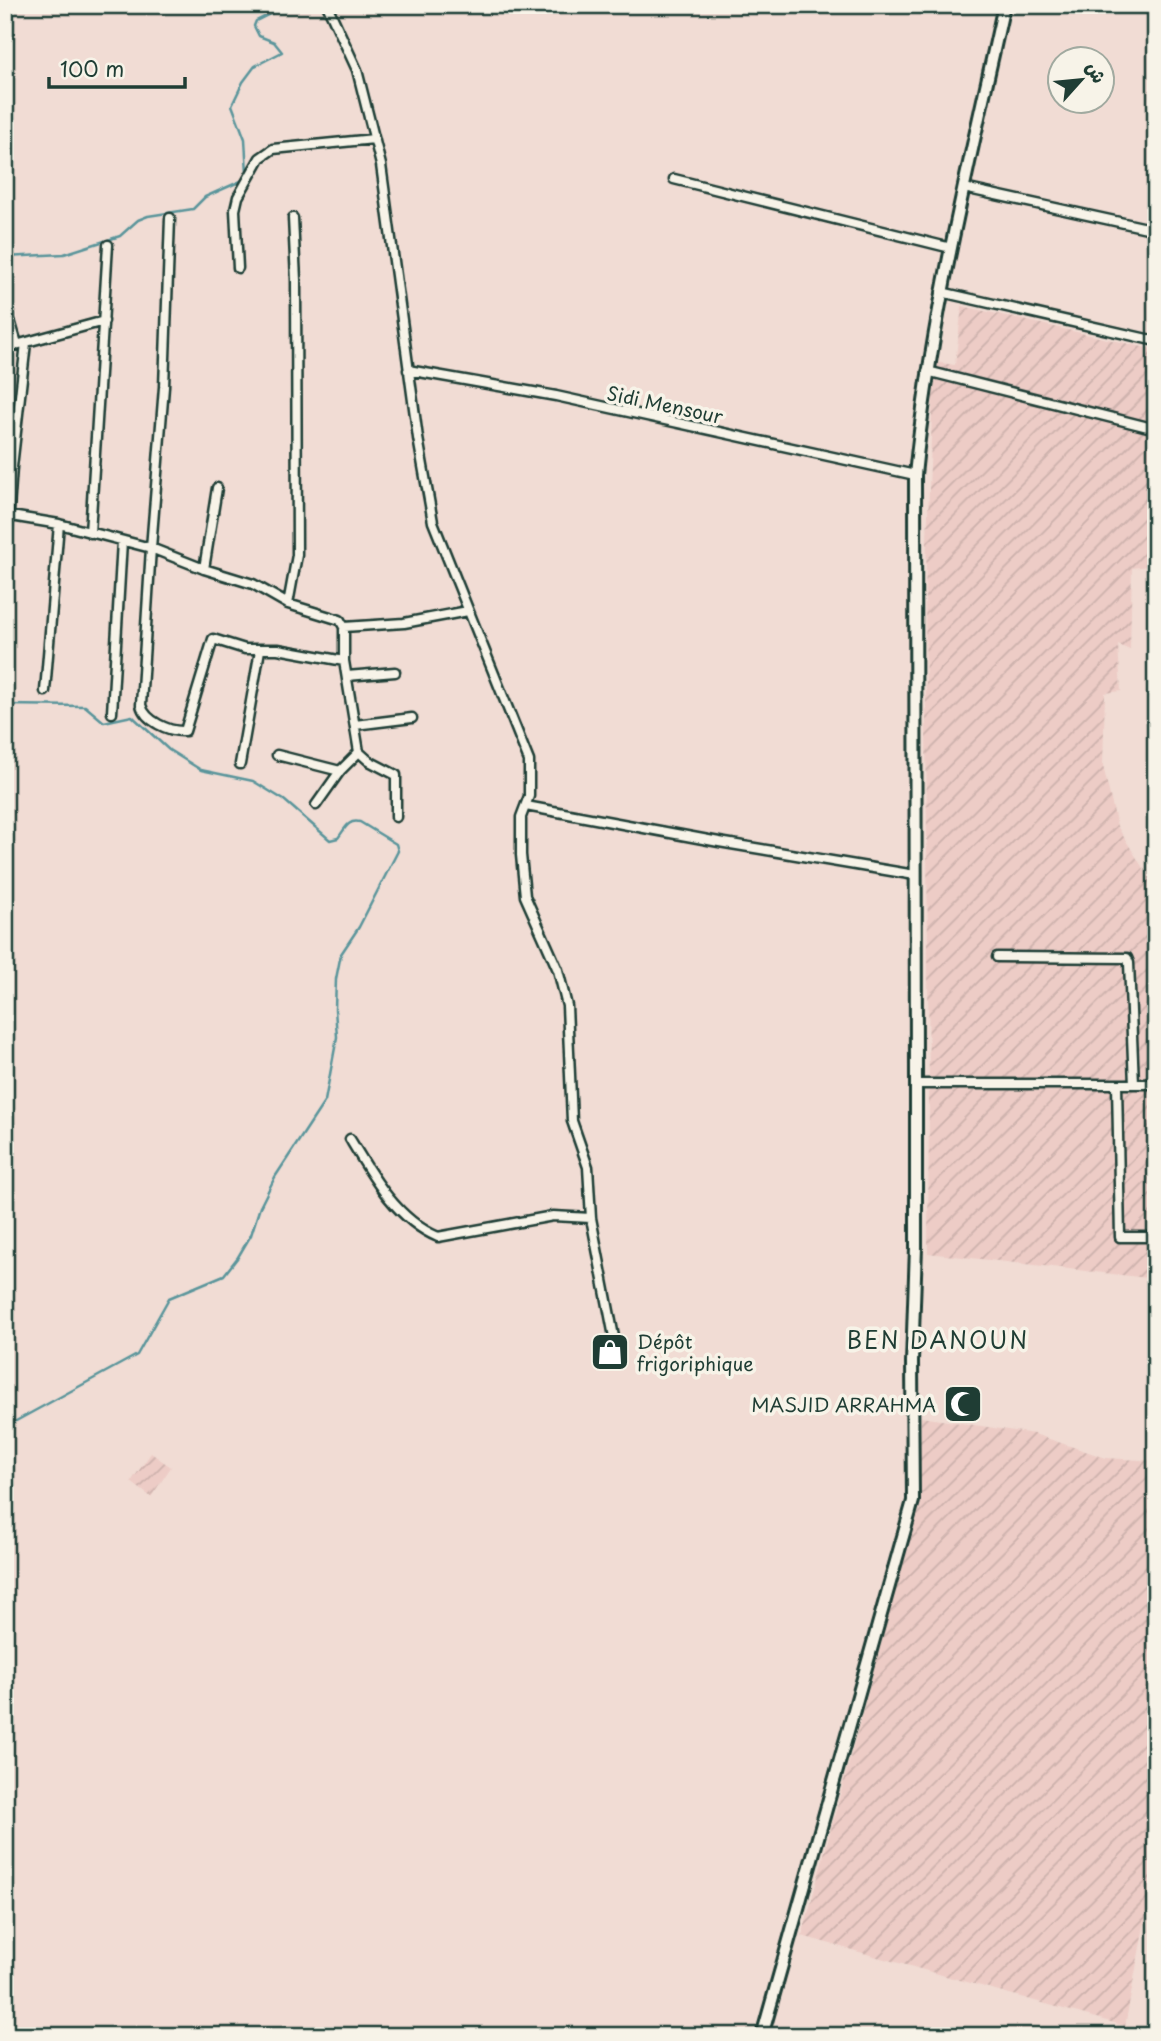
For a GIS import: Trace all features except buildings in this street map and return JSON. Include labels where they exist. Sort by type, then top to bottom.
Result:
[{"type":"main road","points":[[762,2036],[913,1501],[912,1362],[916,1247],[915,475],[927,371],[941,292],[1004,5]]},
{"type":"street","points":[[327,5],[357,70],[381,165],[408,370],[433,522],[529,761],[529,796],[521,817],[525,896],[558,970],[568,1006],[572,1121],[588,1167],[591,1218],[615,1342]]},
{"type":"street","points":[[238,268],[236,204],[239,193],[262,155],[273,149],[374,139]]},
{"type":"street","points":[[674,179],[951,248]]},
{"type":"street","points":[[964,188],[1156,230]]},
{"type":"street","points":[[170,218],[164,387],[151,548],[141,705],[143,712],[150,720],[178,732],[185,731],[212,639],[245,649],[278,649],[344,660]]},
{"type":"street","points":[[288,604],[297,555],[296,280],[293,218]]},
{"type":"street","points":[[90,533],[108,245]]},
{"type":"street","points":[[941,292],[1156,341]]},
{"type":"street","points":[[5,566],[21,343],[7,310]]},
{"type":"street","points":[[5,348],[104,321]]},
{"type":"street","name":"Sidi Mensour","points":[[408,370],[556,396],[915,475]]},
{"type":"street","points":[[927,371],[1156,429]]},
{"type":"street","points":[[204,569],[217,488]]},
{"type":"street","points":[[7,515],[59,524],[151,548],[204,569],[253,584],[288,604],[340,620],[344,627],[344,660],[359,752],[369,761],[396,775],[396,817]]},
{"type":"street","points":[[45,691],[59,524]]},
{"type":"street","points":[[111,713],[122,541]]},
{"type":"street","points":[[344,627],[404,624],[468,611]]},
{"type":"street","points":[[240,764],[260,650]]},
{"type":"street","points":[[346,676],[395,672]]},
{"type":"street","points":[[355,725],[412,718]]},
{"type":"street","points":[[316,805],[340,771],[359,752]]},
{"type":"street","points":[[277,755],[340,771]]},
{"type":"street","points":[[526,806],[915,875]]},
{"type":"street","points":[[997,957],[1127,958],[1134,1083]]},
{"type":"street","points":[[916,1084],[1156,1083]]},
{"type":"street","points":[[1117,1084],[1120,1237],[1156,1237]]},
{"type":"street","points":[[350,1139],[387,1197],[425,1231],[438,1237],[553,1216],[591,1218]]},
{"type":"shaded area","points":[[962,306],[1156,350],[1156,565],[1132,568],[1130,650],[1118,645],[1121,691],[1105,693],[1103,766],[1117,826],[1156,889],[1156,1279],[928,1253],[925,592],[934,362],[955,365]]},
{"type":"shaded area","points":[[921,1417],[1034,1434],[1106,1458],[1156,1461],[1156,1905],[1148,1905],[1125,2026],[802,1936],[918,1506]]},
{"type":"shaded area","points":[[151,1453],[171,1467],[151,1497],[131,1482]]},
{"type":"waterway","points":[[5,257],[64,254],[120,236],[138,220],[193,209],[205,197],[241,181],[247,173],[245,139],[232,105],[243,82],[255,66],[282,52],[274,42],[259,36],[254,26],[256,21],[272,13],[279,5]]},
{"type":"waterway","points":[[5,705],[85,706],[104,722],[132,716],[169,750],[201,770],[253,781],[284,800],[330,840],[338,838],[350,823],[356,821],[396,844],[398,851],[359,927],[341,954],[336,979],[337,1037],[325,1101],[275,1177],[260,1207],[251,1235],[238,1257],[224,1275],[169,1298],[137,1355],[5,1427]]},
{"type":"place","name":"Dépôt frigoriphique","points":[[610,1352]]},
{"type":"place","name":"MASJID ARRAHMA","points":[[963,1404]]},
{"type":"district","name":"BEN DANOUN","points":[[938,1339]]}]
